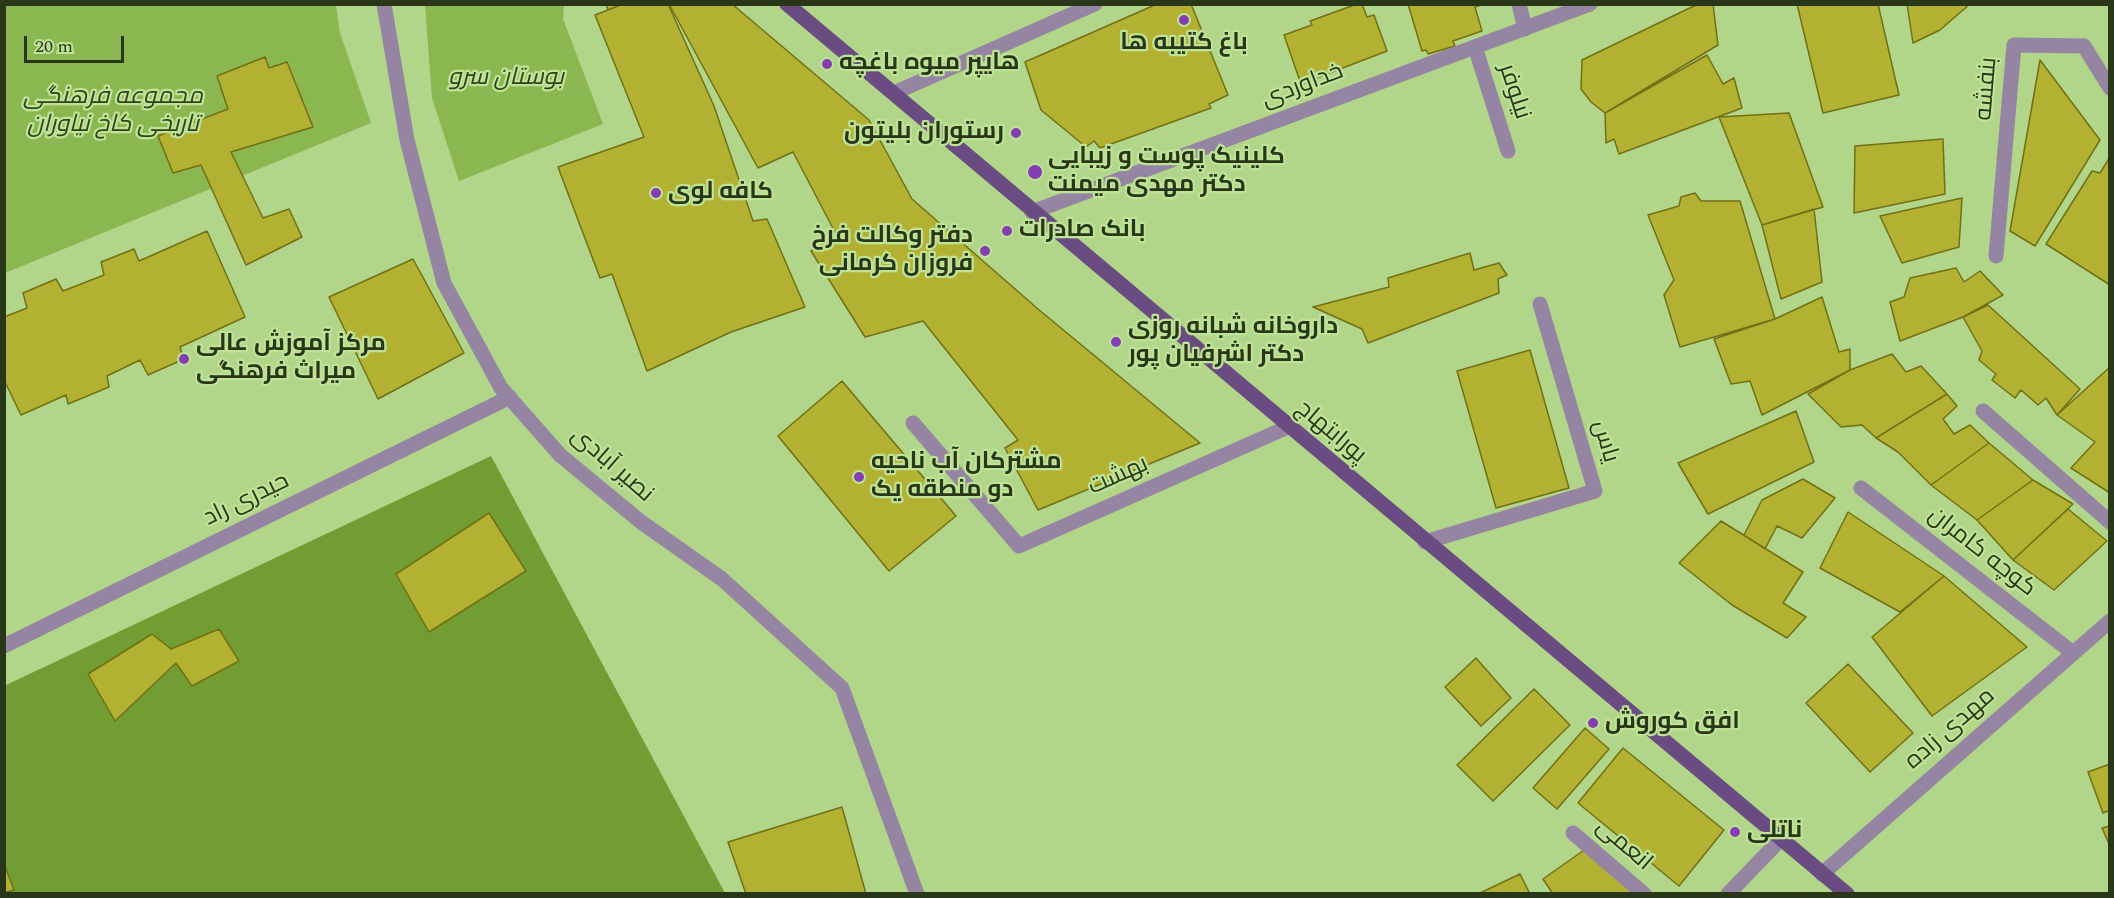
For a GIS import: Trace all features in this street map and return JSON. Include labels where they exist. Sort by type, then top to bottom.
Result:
[{"type":"main road","name":"پورابتهاج","points":[[787,4],[1847,894]]},
{"type":"street","name":"نصیر آبادی","points":[[384,4],[407,140],[444,283],[501,388],[560,455],[641,522],[722,579],[842,688],[917,894]]},
{"type":"street","points":[[894,93],[1095,4]]},
{"type":"street","points":[[1519,4],[1525,28]]},
{"type":"street","name":"خداوردی","points":[[1032,212],[1590,4]]},
{"type":"street","name":"بنفشه","points":[[1996,256],[2014,45],[2084,46],[2109,88]]},
{"type":"street","name":"نیلوفر","points":[[1474,47],[1508,151]]},
{"type":"street","name":"یاس","points":[[1425,542],[1595,491],[1540,304]]},
{"type":"street","name":"حیدری راد","points":[[4,646],[510,397]]},
{"type":"street","points":[[1983,411],[2109,522]]},
{"type":"street","name":"بهشت","points":[[914,423],[1019,546],[1288,427]]},
{"type":"street","name":"کوچه کامران","points":[[1861,488],[2073,653]]},
{"type":"street","name":"مهدی زاده","points":[[1822,874],[2109,621]]},
{"type":"street","name":"انعمی","points":[[1573,833],[1644,894]]},
{"type":"street","points":[[1728,894],[1780,840]]},
{"type":"green space","name":"مجموعه فرهنگی تاریخی کاخ نیاوران","points":[[5,5],[336,5],[340,33],[371,123],[5,273]]},
{"type":"green space","name":"بوستان سرو","points":[[425,5],[564,5],[563,19],[603,124],[459,181],[432,98]]},
{"type":"green space","points":[[491,456],[725,893],[5,893],[4,686]]},
{"type":"building","points":[[606,4],[623,4],[608,10]]},
{"type":"building","name":"کافه لوی","points":[[623,4],[668,4],[714,106],[753,221],[767,219],[805,307],[731,332],[647,371],[612,274],[600,278],[558,167],[644,137],[595,15]]},
{"type":"building","points":[[669,4],[732,4],[869,120],[912,199],[1038,309],[1200,443],[1038,510],[1005,448],[1018,440],[923,321],[865,337],[811,251],[837,236],[793,152],[758,168]]},
{"type":"building","points":[[1157,4],[1191,4],[1228,95],[1209,104],[1211,108],[1100,148],[1094,141],[1086,147],[1041,110],[1025,62]]},
{"type":"building","points":[[1362,4],[1367,17],[1374,15],[1387,51],[1301,84],[1284,35],[1312,25],[1310,21]]},
{"type":"building","points":[[1408,4],[1484,4],[1475,7],[1482,31],[1453,41],[1455,46],[1428,54],[1426,50],[1422,51]]},
{"type":"building","points":[[1698,4],[1713,4],[1718,45],[1605,113],[1591,102],[1581,89],[1582,60]]},
{"type":"building","points":[[1797,4],[1878,4],[1899,95],[1823,113]]},
{"type":"building","points":[[1907,4],[1970,4],[1940,30],[1913,43]]},
{"type":"building","points":[[1707,55],[1723,84],[1734,78],[1742,108],[1619,154],[1614,139],[1606,143],[1605,113]]},
{"type":"building","points":[[265,57],[269,68],[287,62],[313,127],[231,152],[263,218],[289,209],[302,237],[246,265],[201,165],[173,173],[158,136],[228,109],[217,76]]},
{"type":"building","points":[[2040,60],[2100,140],[2035,246],[2010,231]]},
{"type":"building","points":[[1789,113],[1823,207],[1762,225],[1719,117]]},
{"type":"building","points":[[1943,139],[1945,194],[1854,213],[1855,146]]},
{"type":"building","points":[[2110,157],[2110,285],[2046,244],[2092,171],[2100,173]]},
{"type":"building","points":[[1695,193],[1701,201],[1740,201],[1775,319],[1680,347],[1664,295],[1674,280],[1648,215],[1679,206],[1681,197]]},
{"type":"building","points":[[1962,198],[1959,247],[1902,263],[1880,216]]},
{"type":"building","points":[[1814,209],[1822,282],[1781,299],[1762,225]]},
{"type":"building","points":[[207,231],[245,317],[180,347],[184,359],[148,375],[140,360],[107,376],[109,387],[68,404],[66,395],[21,415],[4,380],[4,317],[27,308],[23,293],[56,279],[63,291],[104,275],[101,262],[134,249],[139,261]]},
{"type":"building","points":[[1470,253],[1474,270],[1499,263],[1507,275],[1498,279],[1499,293],[1368,343],[1362,329],[1313,307],[1389,287],[1388,278]]},
{"type":"building","points":[[413,259],[464,353],[378,399],[329,297]]},
{"type":"building","points":[[1956,268],[1964,282],[1980,271],[2003,295],[1963,317],[1900,341],[1890,302],[1904,297],[1910,278]]},
{"type":"building","points":[[1822,297],[1839,352],[1850,349],[1850,370],[1762,415],[1750,381],[1731,384],[1714,339],[1775,319]]},
{"type":"building","points":[[1988,305],[2080,389],[2057,415],[2046,398],[2038,405],[2021,390],[2015,398],[1992,380],[1996,374],[1979,360],[1982,351],[1963,317]]},
{"type":"building","points":[[1530,350],[1569,488],[1496,508],[1457,371]]},
{"type":"building","points":[[1892,354],[1906,372],[1921,366],[1947,394],[1876,438],[1862,425],[1841,427],[1808,394],[1850,370]]},
{"type":"building","points":[[2110,367],[2110,493],[2071,468],[2095,442],[2057,415]]},
{"type":"building","points":[[842,381],[956,516],[889,571],[778,436]]},
{"type":"building","points":[[1947,394],[1957,406],[1943,419],[1954,434],[1970,425],[1989,443],[1931,485],[1898,452],[1876,438]]},
{"type":"building","points":[[1796,411],[1814,462],[1708,514],[1678,463]]},
{"type":"building","points":[[1989,443],[2033,480],[1977,520],[1931,485]]},
{"type":"building","points":[[1803,479],[1835,498],[1802,538],[1777,526],[1765,549],[1744,535],[1762,500]]},
{"type":"building","points":[[2033,480],[2073,504],[2013,560],[1977,520]]},
{"type":"building","points":[[2068,509],[2107,541],[2054,590],[2013,560]]},
{"type":"building","points":[[1848,512],[1944,576],[1900,612],[1820,568]]},
{"type":"building","points":[[489,513],[526,571],[429,632],[396,574]]},
{"type":"building","points":[[1721,521],[1803,572],[1783,603],[1806,617],[1787,638],[1732,605],[1679,563]]},
{"type":"building","points":[[1944,576],[2027,647],[1932,716],[1872,637]]},
{"type":"building","points":[[219,629],[239,661],[192,686],[176,663],[115,721],[88,674],[152,634],[171,649]]},
{"type":"building","points":[[1476,658],[1511,698],[1481,726],[1445,687]]},
{"type":"building","points":[[1848,664],[1913,733],[1870,772],[1806,703]]},
{"type":"building","points":[[1534,689],[1570,725],[1493,801],[1457,765]]},
{"type":"building","points":[[1585,728],[1609,749],[1557,809],[1533,788]]},
{"type":"building","points":[[1623,748],[1724,830],[1679,886],[1578,803]]},
{"type":"building","points":[[2110,764],[2110,810],[2103,813],[2088,772]]},
{"type":"building","points":[[842,807],[866,894],[746,894],[728,842]]},
{"type":"building","points":[[2110,826],[2110,846],[2102,828]]},
{"type":"building","points":[[1587,848],[1639,894],[1553,894],[1543,879]]},
{"type":"building","points":[[4,864],[14,890],[4,893]]},
{"type":"building","points":[[1520,874],[1530,894],[1478,894]]},
{"type":"place","name":"باغ کتیبه ها","points":[[1184,20]]},
{"type":"place","name":"هایپر میوه باغچه","points":[[827,64]]},
{"type":"place","name":"رستوران بلیتون","points":[[1016,133]]},
{"type":"place","name":"کلینیک پوست و زیبایی دکتر مهدی میمنت","points":[[1035,172]]},
{"type":"place","name":"کافه لوی","points":[[656,193]]},
{"type":"place","name":"بانک صادرات","points":[[1007,231]]},
{"type":"place","name":"دفتر وکالت فرخ فروزان کرمانی","points":[[985,251]]},
{"type":"place","name":"داروخانه شبانه روزی دکتر اشرفیان پور","points":[[1116,342]]},
{"type":"place","name":"مرکز آموزش عالی میراث فرهنگی","points":[[184,359]]},
{"type":"place","name":"مشترکان آب ناحیه دو منطقه یک","points":[[859,477]]},
{"type":"place","name":"افق کوروش","points":[[1593,723]]},
{"type":"place","name":"ناتلی","points":[[1735,832]]}]
